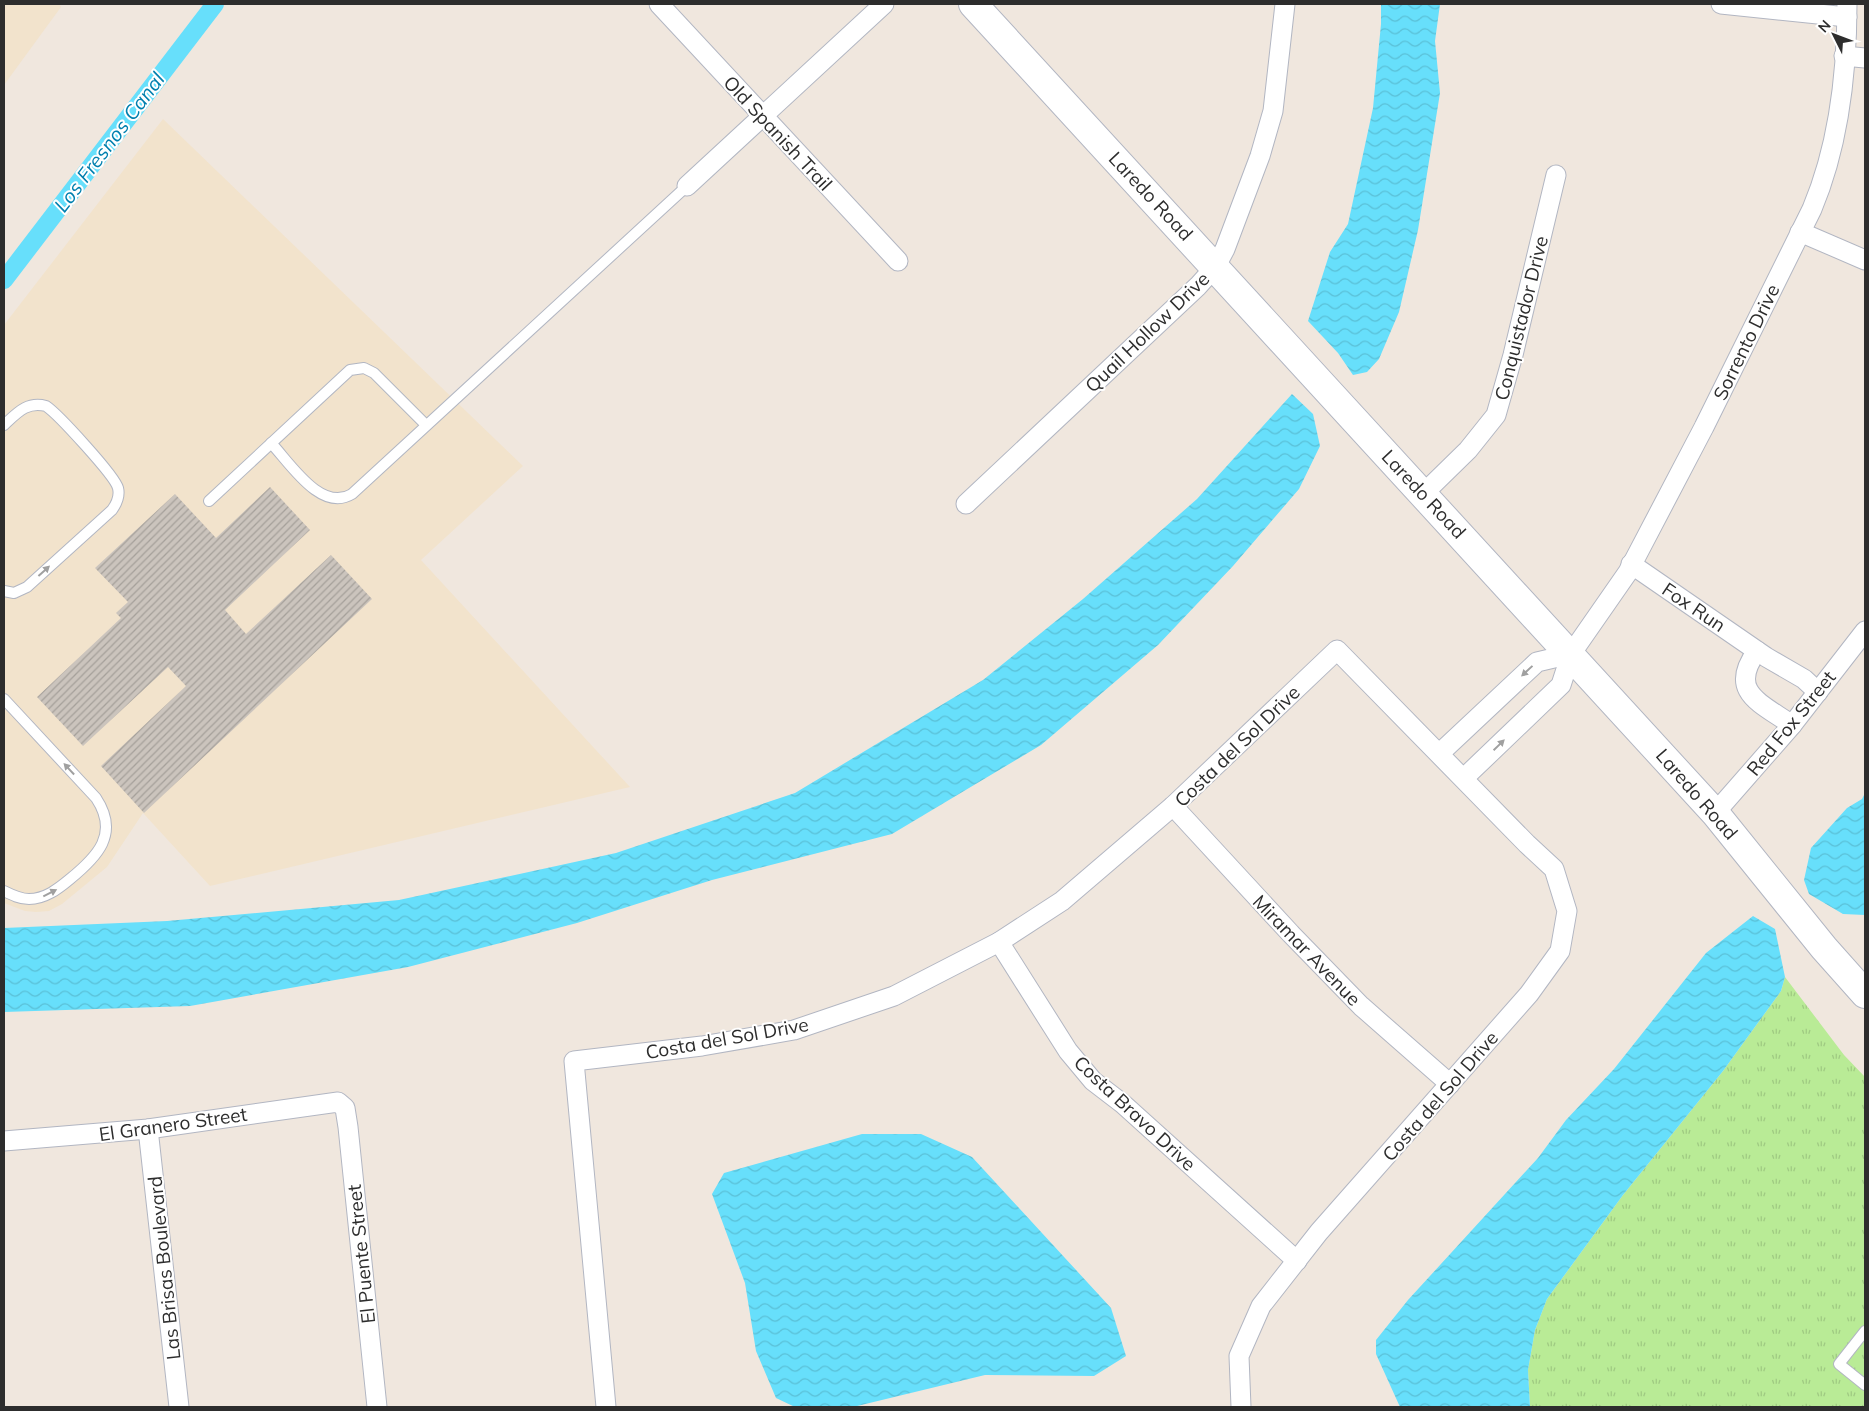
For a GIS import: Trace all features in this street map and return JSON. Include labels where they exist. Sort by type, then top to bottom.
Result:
[{"type":"street","name":"Old Spanish Trail","points":[[659,4],[762,117],[898,261]]},
{"type":"street","points":[[687,186],[884,4]]},
{"type":"street","name":"Laredo Road","points":[[973,4],[1216,266],[1715,813],[1824,948],[1865,994]]},
{"type":"street","name":"Quail Hollow Drive","points":[[966,504],[1198,286],[1216,266],[1225,249],[1257,165],[1273,111],[1285,4]]},
{"type":"street","points":[[1721,4],[1847,11]]},
{"type":"street","name":"Sorrento Drive","points":[[1464,778],[1561,685],[1571,654],[1599,617],[1631,564],[1704,426],[1819,191],[1840,110],[1847,11]]},
{"type":"street","points":[[1844,56],[1865,58]]},
{"type":"street","name":"Conquistador Drive","points":[[1423,494],[1468,450],[1496,415],[1513,355],[1556,175]]},
{"type":"street","points":[[1800,232],[1865,260]]},
{"type":"street","name":"Fox Run","points":[[1631,564],[1757,650],[1804,679],[1818,692]]},
{"type":"street","name":"Red Fox Street","points":[[1715,813],[1792,725],[1865,631]]},
{"type":"street","name":"Costa del Sol Drive","points":[[606,1407],[574,1061],[702,1046],[794,1030],[894,996],[1000,942],[1062,901],[1173,806],[1337,650],[1440,753],[1527,844],[1554,869],[1567,911],[1560,951],[1529,994],[1297,1261],[1261,1306],[1239,1356],[1241,1407]]},
{"type":"street","points":[[1757,650],[1745,674],[1744,683],[1748,692],[1792,725]]},
{"type":"street","points":[[1440,753],[1537,662],[1571,654]]},
{"type":"street","name":"Miramar Avenue","points":[[1173,806],[1291,934],[1361,1006],[1450,1084]]},
{"type":"street","name":"Costa Bravo Drive","points":[[1000,942],[1068,1051],[1094,1080],[1297,1261]]},
{"type":"street","name":"El Granero Street","points":[[4,1141],[148,1129],[333,1101],[341,1104]]},
{"type":"street","name":"El Puente Street","points":[[341,1104],[345,1108],[348,1127],[377,1407]]},
{"type":"street","name":"Las Brisas Boulevard","points":[[148,1129],[179,1407]]},
{"type":"lane","points":[[271,443],[316,491],[327,498],[340,499],[352,494],[687,186]]},
{"type":"lane","points":[[209,500],[344,374],[357,368],[369,369],[374,373],[426,425]]},
{"type":"lane","points":[[4,425],[26,406],[34,404],[46,406],[111,475],[118,489],[116,504],[112,510],[27,587],[14,593],[4,591]]},
{"type":"lane","points":[[4,699],[96,798],[102,807],[106,829],[103,842],[92,861],[50,894],[29,900],[4,891]]},
{"type":"lane","points":[[1865,1331],[1839,1364],[1865,1385]]},
{"type":"shaded area","points":[[4,4],[59,4],[61,7],[4,85]]},
{"type":"shaded area","points":[[163,119],[523,466],[421,560],[630,787],[210,886],[143,813],[107,867],[62,904],[49,911],[36,912],[25,911],[4,903],[4,325]]},
{"type":"green space","points":[[1785,977],[1844,1055],[1865,1077],[1865,1407],[1530,1407],[1528,1370],[1535,1330],[1547,1299],[1623,1195],[1723,1071],[1781,991]]},
{"type":"water","points":[[1381,4],[1440,4],[1435,41],[1440,93],[1418,230],[1399,312],[1379,359],[1367,372],[1353,375],[1338,353],[1308,321],[1330,252],[1348,224],[1373,108],[1381,24]]},
{"type":"water","points":[[1292,394],[1313,414],[1320,446],[1299,489],[1233,566],[1158,645],[1041,745],[892,834],[712,880],[577,923],[408,967],[190,1006],[4,1012],[4,928],[167,921],[399,900],[616,853],[795,793],[983,680],[1083,599],[1197,499]]},
{"type":"water","points":[[1865,793],[1865,915],[1843,914],[1809,894],[1804,880],[1811,848],[1847,808],[1862,799]]},
{"type":"water","points":[[1753,916],[1775,929],[1785,977],[1781,991],[1723,1071],[1623,1195],[1547,1299],[1535,1330],[1528,1370],[1530,1407],[1400,1407],[1376,1354],[1376,1340],[1408,1300],[1538,1158],[1566,1120],[1614,1069],[1706,953]]},
{"type":"water","points":[[862,1134],[921,1134],[972,1157],[1111,1308],[1126,1356],[1094,1376],[985,1375],[853,1407],[795,1407],[776,1398],[756,1351],[745,1283],[712,1194],[724,1173]]},
{"type":"building","points":[[270,487],[310,530],[225,610],[246,634],[331,555],[372,599],[144,813],[101,766],[186,686],[168,667],[83,746],[37,697],[121,618],[116,613],[128,602],[95,568],[175,494],[216,538]]},
{"type":"waterway","name":"Los Fresnos Canal","points":[[4,280],[215,4]]}]
